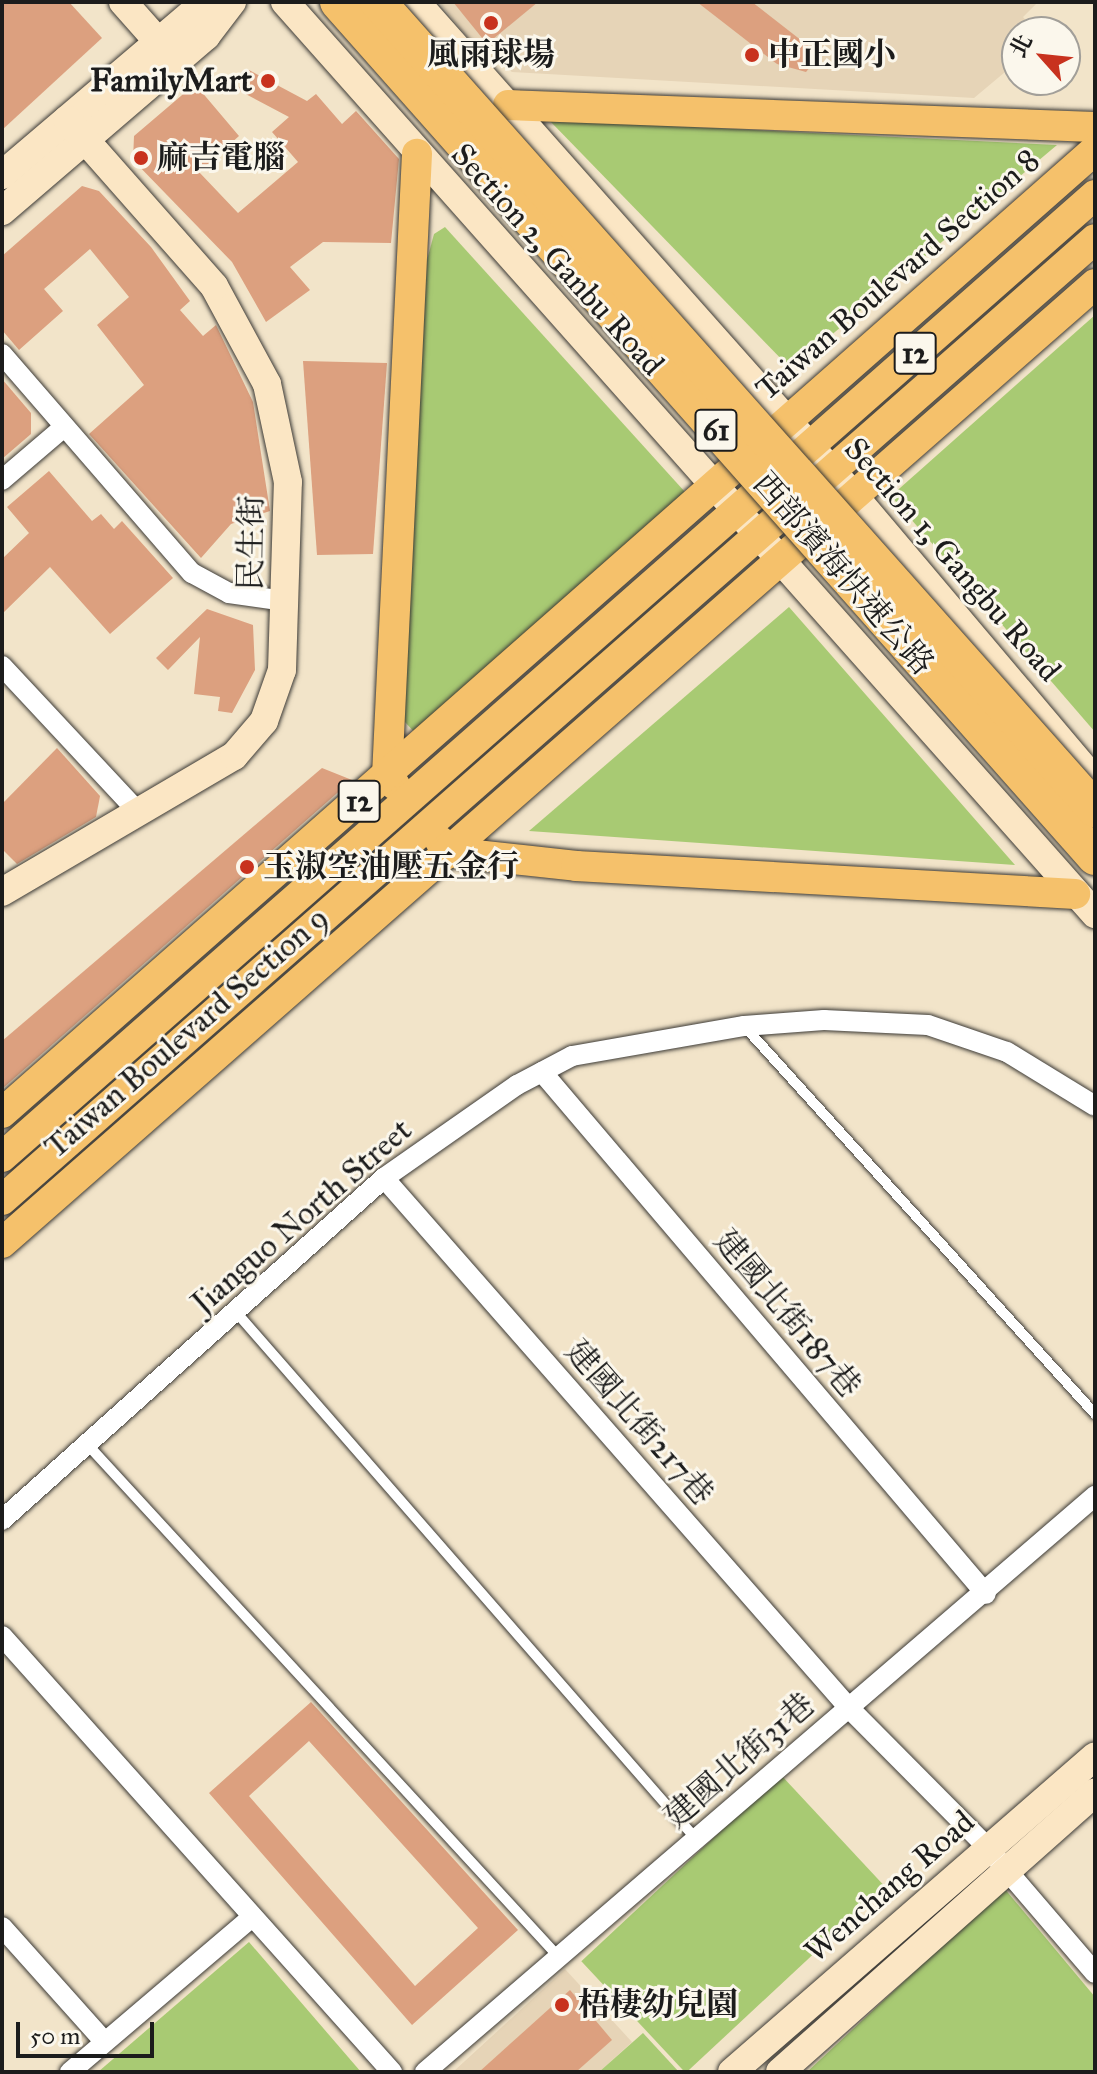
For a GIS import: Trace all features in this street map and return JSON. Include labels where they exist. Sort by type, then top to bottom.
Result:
[{"type":"highway","name":"西部濱海快速公路","points":[[338,2],[1095,857]]},
{"type":"highway","name":"西部濱海快速公路","points":[[378,2],[1095,809]]},
{"type":"main road","points":[[508,105],[1095,127]]},
{"type":"main road","name":"Taiwan Boulevard Section 8","points":[[713,487],[1095,150]]},
{"type":"main road","points":[[417,154],[387,776],[448,852],[1085,904]]},
{"type":"main road","name":"12","points":[[735,512],[1095,195]]},
{"type":"main road","name":"12","points":[[757,537],[1095,239]]},
{"type":"main road","name":"12","points":[[780,562],[1095,284]]},
{"type":"main road","name":"Taiwan Boulevard Section 9","points":[[2,1113],[713,487]]},
{"type":"main road","name":"Taiwan Boulevard Section 9","points":[[2,1157],[735,512]]},
{"type":"main road","name":"Taiwan Boulevard Section 9","points":[[2,1200],[757,537]]},
{"type":"main road","name":"Taiwan Boulevard Section 9","points":[[2,1243],[780,562]]},
{"type":"street","points":[[123,2],[167,52]]},
{"type":"street","points":[[167,52],[205,2]]},
{"type":"street","points":[[2,211],[76,129],[232,2]]},
{"type":"street","name":"Section 2, Ganbu Road","points":[[285,2],[780,562]]},
{"type":"street","name":"Section 2, Ganbu Road","points":[[416,2],[788,421]]},
{"type":"street","points":[[2,175],[76,129]]},
{"type":"street","name":"民生街","points":[[2,892],[221,765],[255,734],[278,688],[285,601],[285,457],[256,358],[214,286],[76,129]]},
{"type":"street","points":[[2,354],[192,573],[229,593],[285,601]]},
{"type":"street","name":"Section 1, Gangbu Road","points":[[788,421],[1095,781]]},
{"type":"street","points":[[2,480],[64,427]]},
{"type":"street","points":[[780,562],[1085,904]]},
{"type":"street","points":[[2,666],[139,813]]},
{"type":"street","name":"Jianguo North Street","points":[[2,1520],[384,1178],[542,1072],[572,1056],[744,1026],[928,1025],[1007,1052],[1095,1106]]},
{"type":"street","name":"建國北街187巷","points":[[542,1072],[986,1594]]},
{"type":"street","name":"建國北街217巷","points":[[384,1178],[849,1708],[986,1846],[1095,1973]]},
{"type":"street","name":"建國北街31巷","points":[[425,2072],[556,1954],[986,1594],[1095,1496]]},
{"type":"street","points":[[2,1636],[251,1918],[392,2072]]},
{"type":"street","name":"Wenchang Road","points":[[732,2072],[986,1846],[1095,1756]]},
{"type":"street","name":"Wenchang Road","points":[[780,2072],[1095,1792]]},
{"type":"street","points":[[70,2072],[251,1918]]},
{"type":"street","points":[[2,1927],[105,2042]]},
{"type":"lane","points":[[744,1026],[1095,1414]]},
{"type":"lane","points":[[236,1312],[470,1572],[696,1839]]},
{"type":"lane","points":[[87,1444],[556,1954]]},
{"type":"shaded area","name":"中正國小","points":[[439,2],[1038,2],[1024,16],[1001,16],[1001,75],[974,98],[512,72],[476,48]]},
{"type":"shaded area","name":"梧棲幼兒園","points":[[565,1969],[632,2042],[599,2072],[453,2072]]},
{"type":"green space","points":[[549,120],[1057,145],[791,369]]},
{"type":"green space","points":[[445,227],[685,492],[417,735],[404,721],[427,260],[434,234]]},
{"type":"green space","points":[[1095,315],[1095,732],[891,496]]},
{"type":"green space","points":[[789,607],[1015,865],[529,831]]},
{"type":"green space","points":[[781,1775],[885,1887],[687,2072],[581,1961]]},
{"type":"green space","points":[[1004,1888],[1095,1997],[1095,2072],[807,2072]]},
{"type":"green space","points":[[249,1942],[361,2072],[98,2072]]},
{"type":"green space","points":[[643,2033],[679,2072],[599,2072]]},
{"type":"building","points":[[2,2],[69,2],[102,38],[2,130]]},
{"type":"building","name":"風雨球場","points":[[453,2],[538,2],[487,44]]},
{"type":"building","points":[[697,2],[752,2],[820,55],[806,72],[777,64]]},
{"type":"building","points":[[249,70],[307,101],[316,94],[342,124],[356,111],[399,159],[391,243],[323,242],[290,267],[310,290],[266,322],[232,262],[133,160],[134,136],[195,84],[239,136],[199,172],[238,213],[298,162],[272,132],[289,117],[238,90]]},
{"type":"building","points":[[82,186],[99,191],[151,247],[190,301],[180,310],[203,336],[216,325],[253,402],[270,511],[231,524],[201,558],[89,434],[144,385],[97,325],[129,297],[90,249],[44,289],[63,311],[19,350],[2,330],[2,256]]},
{"type":"building","points":[[303,361],[387,363],[373,554],[317,555]]},
{"type":"building","points":[[2,379],[31,413],[31,434],[2,459]]},
{"type":"building","points":[[49,471],[92,521],[101,514],[114,529],[122,521],[173,578],[110,634],[50,567],[2,614],[2,559],[29,533],[7,507]]},
{"type":"building","points":[[207,609],[253,625],[255,670],[232,713],[218,711],[220,697],[194,694],[200,637],[168,670],[156,658]]},
{"type":"building","points":[[57,748],[100,796],[96,817],[17,864],[2,849],[2,804]]},
{"type":"building","points":[[322,768],[352,780],[2,1089],[2,1041]]},
{"type":"building","points":[[311,1702],[518,1930],[412,2025],[209,1793]],"holes":[[[309,1741],[478,1928],[415,1986],[249,1796]]]},
{"type":"building","points":[[570,1990],[612,2040],[576,2072],[479,2072]]},
{"type":"place","name":"風雨球場","points":[[491,23]]},
{"type":"place","name":"中正國小","points":[[752,55]]},
{"type":"place","name":"FamilyMart","points":[[268,81]]},
{"type":"place","name":"麻吉電腦","points":[[141,158]]},
{"type":"place","name":"玉淑空油壓五金行","points":[[247,867]]},
{"type":"place","name":"梧棲幼兒園","points":[[562,2005]]}]
